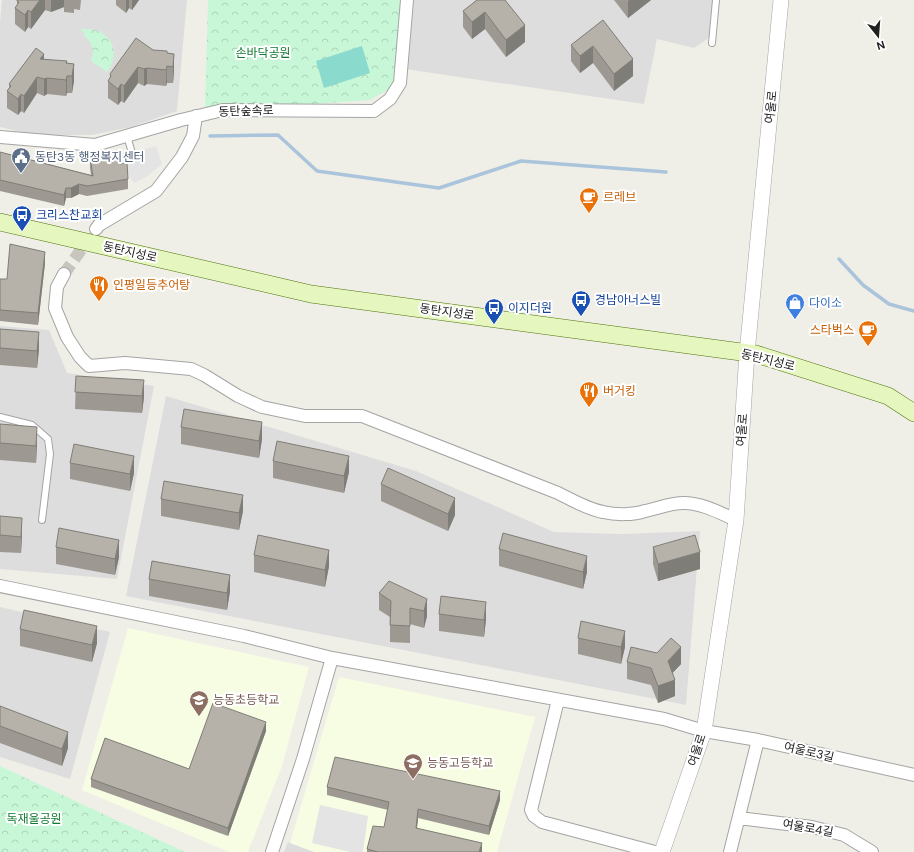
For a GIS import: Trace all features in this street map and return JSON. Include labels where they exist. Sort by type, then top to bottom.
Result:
[{"type":"main road","name":"동탄지성로","points":[[0,222],[311,294],[756,354],[888,396],[914,413]]},
{"type":"street","name":"동탄숲속로","points":[[0,137],[95,146],[196,116],[223,110],[374,112],[390,99],[400,83],[406,0]]},
{"type":"street","name":"여울로","points":[[662,852],[704,731],[736,520],[747,353],[781,0]]},
{"type":"street","points":[[96,229],[99,225],[156,192],[182,157],[194,136],[196,116]]},
{"type":"street","points":[[64,274],[57,287],[55,308],[67,337],[80,357],[89,366],[125,364],[191,369],[204,375],[238,396],[262,407],[305,416],[362,416],[558,493],[584,506],[603,512],[626,514],[644,512],[664,505],[685,503],[709,508],[736,520]]},
{"type":"street","name":"여울로3길","points":[[0,586],[244,636],[332,658],[664,719],[704,731],[758,740],[914,775]]},
{"type":"street","points":[[272,852],[303,759],[332,658]]},
{"type":"street","points":[[558,700],[531,810],[534,816],[542,822],[655,852]]},
{"type":"street","points":[[730,852],[758,740]]},
{"type":"street","name":"여울로4길","points":[[739,818],[812,827],[844,834],[872,852]]},
{"type":"lane","points":[[712,44],[716,0]]},
{"type":"lane","points":[[127,136],[132,153]]},
{"type":"lane","points":[[0,417],[32,425],[48,439],[50,454],[42,520]]},
{"type":"shaded area","points":[[2,0],[187,0],[177,111],[131,127],[92,135],[48,135],[25,133],[0,127],[0,22]]},
{"type":"shaded area","points":[[411,0],[713,0],[710,37],[694,48],[657,39],[644,104],[405,69]]},
{"type":"shaded area","points":[[362,46],[370,73],[324,88],[316,61]]},
{"type":"shaded area","points":[[156,146],[162,164],[146,177],[134,183],[129,176],[124,163],[119,163],[118,157]]},
{"type":"shaded area","points":[[0,326],[49,330],[67,373],[154,386],[117,579],[0,569]]},
{"type":"shaded area","points":[[166,396],[416,471],[554,532],[622,534],[700,531],[686,705],[126,596]]},
{"type":"shaded area","points":[[0,607],[110,632],[70,779],[0,757]]},
{"type":"shaded area","name":"능동초등학교","points":[[128,628],[309,667],[282,766],[248,852],[229,852],[82,790]]},
{"type":"shaded area","name":"능동고등학교","points":[[339,677],[535,717],[497,852],[314,852],[290,843]]},
{"type":"shaded area","points":[[320,805],[368,816],[363,852],[350,852],[312,843]]},
{"type":"shaded area","points":[[288,842],[316,852],[284,852]]},
{"type":"green space","name":"손바닥공원","points":[[208,0],[403,0],[400,83],[370,100],[223,110],[205,108]]},
{"type":"green space","points":[[85,29],[102,33],[111,43],[114,57],[107,72],[91,61],[93,50],[91,43],[83,35],[85,33],[80,30]]},
{"type":"green space","name":"독재울공원","points":[[0,766],[185,852],[0,852]]},
{"type":"building","points":[[17,0],[40,0],[31,12],[28,10],[25,15],[15,8],[19,2]]},
{"type":"building","points":[[477,0],[505,0],[525,25],[506,40],[485,12],[472,22],[463,11]]},
{"type":"building","points":[[603,20],[633,59],[614,74],[593,46],[580,56],[571,45]]},
{"type":"building","points":[[136,38],[153,50],[167,51],[167,53],[174,54],[173,67],[167,66],[166,70],[144,69],[138,67],[124,86],[121,84],[118,89],[108,81],[111,76],[110,74]]},
{"type":"building","points":[[36,48],[44,54],[40,59],[67,61],[66,63],[74,64],[72,76],[67,76],[66,80],[44,79],[37,77],[24,96],[21,94],[18,99],[7,91],[11,86],[9,84]]},
{"type":"building","points":[[118,151],[120,164],[127,163],[128,179],[87,186],[79,184],[71,188],[66,188],[64,195],[0,180],[0,152],[93,176],[90,158]]},
{"type":"building","points":[[10,244],[45,252],[38,313],[0,310],[0,279],[7,279]]},
{"type":"building","points":[[0,329],[39,332],[37,351],[0,348]]},
{"type":"building","points":[[76,376],[144,380],[142,396],[75,392]]},
{"type":"building","points":[[184,409],[262,422],[259,441],[181,427]]},
{"type":"building","points":[[0,424],[37,427],[36,446],[0,443]]},
{"type":"building","points":[[277,441],[349,456],[344,476],[273,461]]},
{"type":"building","points":[[74,444],[134,456],[130,474],[70,463]]},
{"type":"building","points":[[388,468],[455,498],[448,514],[381,484]]},
{"type":"building","points":[[164,481],[243,495],[239,513],[161,499]]},
{"type":"building","points":[[0,516],[22,518],[21,537],[0,535]]},
{"type":"building","points":[[59,528],[119,540],[115,559],[56,547]]},
{"type":"building","points":[[503,533],[587,556],[583,572],[499,549]]},
{"type":"building","points":[[258,535],[329,550],[325,570],[254,555]]},
{"type":"building","points":[[695,535],[700,552],[658,564],[653,547]]},
{"type":"building","points":[[152,561],[230,575],[227,593],[149,579]]},
{"type":"building","points":[[389,581],[427,599],[424,611],[410,608],[410,626],[390,625],[391,601],[379,593]]},
{"type":"building","points":[[441,596],[486,602],[484,620],[439,614]]},
{"type":"building","points":[[24,610],[97,626],[92,645],[20,629]]},
{"type":"building","points":[[581,621],[625,631],[621,647],[578,638]]},
{"type":"building","points":[[671,638],[681,647],[668,661],[675,680],[658,686],[651,668],[627,662],[631,647],[657,653]]},
{"type":"building","name":"능동초등학교","points":[[213,703],[266,722],[228,828],[91,779],[105,738],[189,769]]},
{"type":"building","points":[[0,706],[68,732],[62,749],[0,726]]},
{"type":"building","name":"능동고등학교","points":[[335,757],[500,791],[489,826],[418,809],[416,828],[482,843],[479,852],[378,852],[367,849],[373,826],[384,827],[389,802],[327,787]]},
{"type":"waterway","points":[[210,136],[278,135],[317,171],[439,188],[521,161],[666,172]]},
{"type":"waterway","points":[[839,259],[863,285],[889,304],[914,311]]},
{"type":"tunnel","points":[[64,274],[90,237]]},
{"type":"place","name":"동탄3동 행정복지센터","points":[[21,174]]},
{"type":"place","name":"르레브","points":[[589,214]]},
{"type":"place","name":"크리스찬교회","points":[[22,232]]},
{"type":"place","name":"인평일등추어탕","points":[[99,302]]},
{"type":"place","name":"경남아너스빌","points":[[581,317]]},
{"type":"place","name":"다이소","points":[[795,320]]},
{"type":"place","name":"이지더원","points":[[494,325]]},
{"type":"place","name":"스타벅스","points":[[868,347]]},
{"type":"place","name":"버거킹","points":[[589,408]]},
{"type":"place","name":"능동초등학교","points":[[199,717]]},
{"type":"place","name":"능동고등학교","points":[[413,780]]}]
